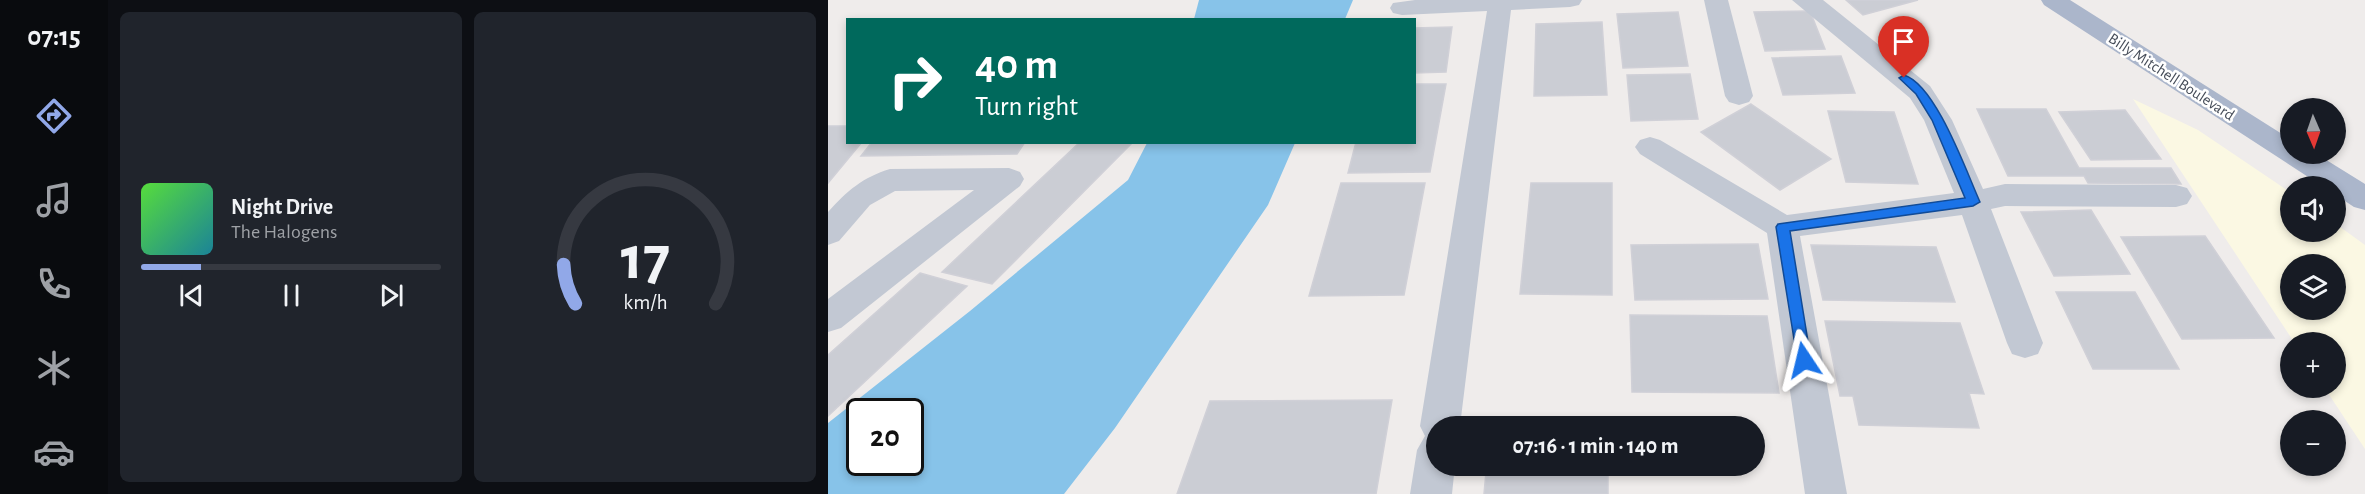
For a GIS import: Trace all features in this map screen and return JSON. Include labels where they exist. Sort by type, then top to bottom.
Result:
[{"type":"main road","name":"Billy Mitchell Boulevard","points":[[2053,0],[2280,144]]},
{"type":"main road","name":"Billy Mitchell Boulevard","points":[[2311,164],[2365,199]]},
{"type":"lane","points":[[1402,8],[1570,0]]},
{"type":"lane","points":[[1716,0],[1739,96]]},
{"type":"lane","points":[[1804,0],[1812,3],[1920,92],[1938,120],[1973,202],[2025,343]]},
{"type":"lane","points":[[1441,416],[1500,3]]},
{"type":"lane","points":[[1650,147],[1782,227],[1973,202],[2005,195],[2176,196]]},
{"type":"lane","points":[[828,233],[859,197],[890,180],[1008,179],[828,318]]},
{"type":"lane","points":[[1782,227],[1826,494]]},
{"type":"lane","points":[[1431,494],[1433,476]]},
{"type":"shaded area","points":[[2133,99],[2198,130],[2280,185],[2280,242],[2346,242],[2346,231],[2365,245],[2365,449],[2346,420],[2346,410],[2339,410],[2331,398],[2346,398],[2346,332],[2287,332]]},
{"type":"water","points":[[1199,0],[1353,0],[1345,18],[1194,18]]},
{"type":"water","points":[[1146,144],[1295,144],[1268,205],[1115,428],[1064,494],[828,494],[828,423],[846,409],[846,476],[924,476],[924,398],[860,398],[970,311],[1128,180]]},
{"type":"building","points":[[1846,0],[1918,0],[1863,15]]},
{"type":"building","points":[[1810,11],[1825,49],[1765,51],[1754,12]]},
{"type":"building","points":[[1678,12],[1688,66],[1623,68],[1617,14]]},
{"type":"building","points":[[1602,22],[1607,95],[1534,96],[1536,24]]},
{"type":"building","points":[[1452,27],[1446,72],[1416,73],[1416,28]]},
{"type":"building","points":[[1841,56],[1855,93],[1783,95],[1772,58]]},
{"type":"building","points":[[1690,74],[1698,119],[1631,121],[1627,75]]},
{"type":"building","points":[[1416,84],[1446,84],[1430,172],[1348,173],[1355,144],[1416,144]]},
{"type":"building","points":[[1751,104],[1831,159],[1780,190],[1701,132]]},
{"type":"building","points":[[1977,109],[2046,109],[2079,168],[2171,168],[2181,184],[2088,183],[2084,176],[2008,176]]},
{"type":"building","points":[[2125,110],[2161,159],[2091,160],[2059,112]]},
{"type":"building","points":[[1828,111],[1894,112],[1918,184],[1846,182]]},
{"type":"building","points":[[828,126],[846,126],[846,144],[860,144],[828,183]]},
{"type":"building","points":[[870,144],[1024,144],[1017,154],[861,156]]},
{"type":"building","points":[[1078,144],[1131,144],[992,284],[942,272]]},
{"type":"building","points":[[1341,183],[1425,183],[1404,295],[1309,296]]},
{"type":"building","points":[[1531,183],[1612,183],[1612,295],[1520,294]]},
{"type":"building","points":[[2091,210],[2130,274],[2054,276],[2021,212]]},
{"type":"building","points":[[2205,236],[2274,338],[2182,339],[2121,237]]},
{"type":"building","points":[[1758,244],[1768,299],[1635,300],[1631,245]]},
{"type":"building","points":[[1811,245],[1936,247],[1955,302],[1823,300]]},
{"type":"building","points":[[920,273],[967,286],[828,416],[828,355]]},
{"type":"building","points":[[2056,292],[2135,292],[2179,369],[2093,369]]},
{"type":"building","points":[[1630,315],[1767,316],[1779,393],[1632,392]]},
{"type":"building","points":[[1825,321],[1960,323],[1984,394],[1969,393],[1979,428],[1859,425],[1853,396],[1840,396]]},
{"type":"building","points":[[1392,400],[1376,494],[1177,494],[1210,401]]},
{"type":"building","points":[[1486,476],[1608,476],[1608,494],[1484,494]]},
{"type":"route","points":[[1804,360],[1782,227],[1973,202],[1938,120],[1920,92],[1904,78]]}]
